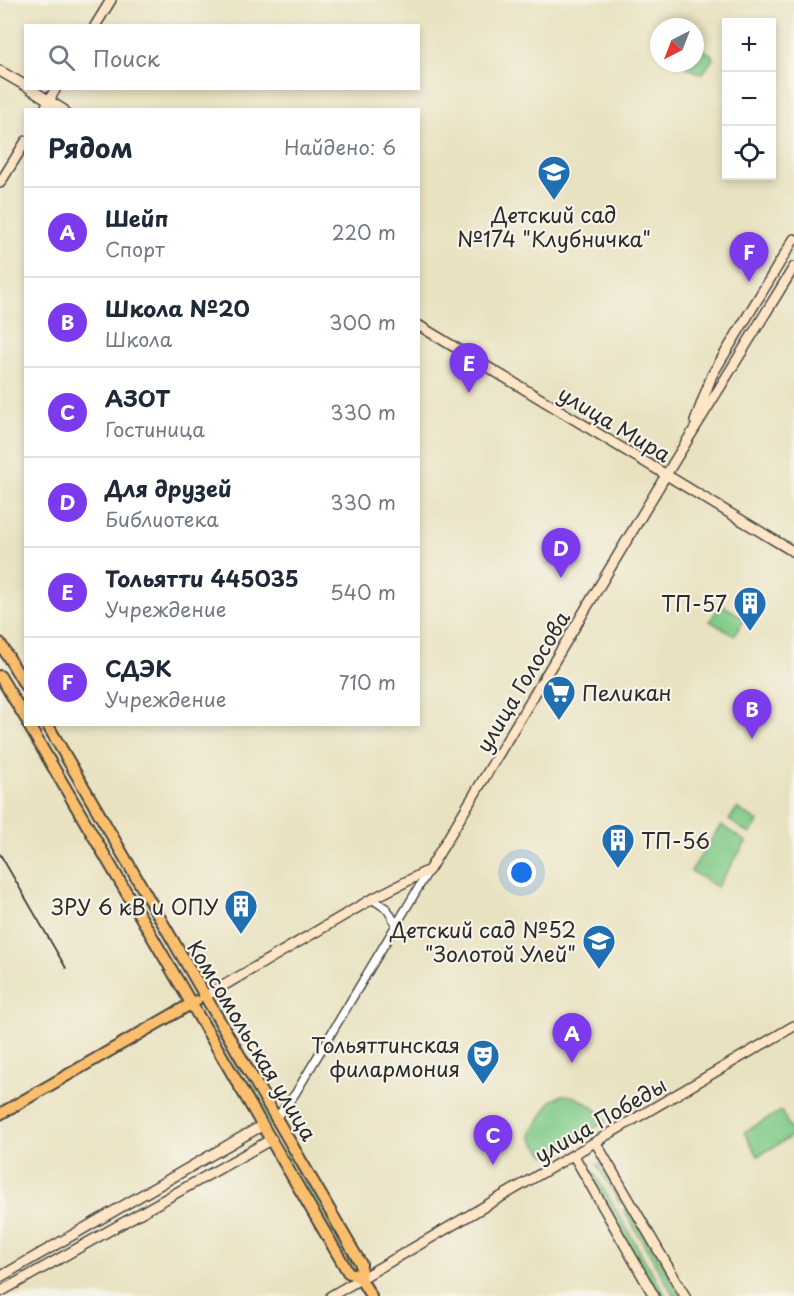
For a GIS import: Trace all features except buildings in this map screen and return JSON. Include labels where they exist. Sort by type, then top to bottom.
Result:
[{"type":"main road","points":[[96,24],[111,0]]},
{"type":"main road","points":[[0,71],[24,85]]},
{"type":"main road","points":[[31,90],[46,105],[56,90]]},
{"type":"main road","points":[[0,183],[24,144]]},
{"type":"main road","name":"улица Голосова","points":[[683,448],[712,375],[794,239]]},
{"type":"main road","name":"улица Голосова","points":[[429,870],[666,475],[791,278],[794,267]]},
{"type":"main road","name":"улица Мира","points":[[420,326],[794,552]]},
{"type":"main road","points":[[712,375],[715,380],[724,382]]},
{"type":"main road","points":[[0,643],[24,684]]},
{"type":"main road","name":"Комсомольская улица","points":[[0,676],[24,716]]},
{"type":"main road","name":"Комсомольская улица","points":[[30,726],[348,1272],[360,1278],[371,1296]]},
{"type":"main road","name":"Комсомольская улица","points":[[48,726],[204,997],[362,1264],[360,1278]]},
{"type":"main road","points":[[91,831],[104,824]]},
{"type":"main road","points":[[0,1114],[372,899],[429,870]]},
{"type":"main road","name":"улица Победы","points":[[331,1296],[794,1026]]},
{"type":"main road","points":[[237,1080],[249,1073]]},
{"type":"main road","points":[[263,1125],[0,1278],[5,1292],[272,1139]]},
{"type":"main road","points":[[596,1143],[685,1296]]},
{"type":"main road","points":[[574,1156],[654,1296]]},
{"type":"street","points":[[276,1118],[295,1094],[429,870]]},
{"type":"street","points":[[372,899],[387,909],[396,924]]},
{"type":"green space","points":[[704,50],[712,55],[713,59],[704,72]]},
{"type":"green space","points":[[721,604],[745,619],[734,636],[710,621]]},
{"type":"green space","points":[[737,808],[758,822],[750,834],[729,820]]},
{"type":"green space","points":[[721,825],[746,842],[717,887],[691,871]]},
{"type":"green space","points":[[213,1018],[243,1069],[241,1071],[238,1071],[209,1022]]},
{"type":"green space","points":[[250,1081],[284,1137],[279,1140],[246,1085]]},
{"type":"green space","points":[[562,1095],[574,1097],[586,1103],[606,1121],[546,1156],[531,1138],[531,1133],[551,1101]]},
{"type":"green space","points":[[781,1111],[794,1135],[758,1156],[744,1132]]},
{"type":"green space","points":[[286,1140],[355,1265],[349,1264],[281,1143]]},
{"type":"green space","points":[[602,1162],[625,1200],[620,1203],[597,1165]]},
{"type":"green space","points":[[592,1169],[666,1296],[659,1296],[587,1171]]},
{"type":"green space","points":[[629,1207],[681,1296],[674,1296],[624,1210]]},
{"type":"railway","points":[[0,854],[66,968]]},
{"type":"place","name":"Детский сад №174 \"Клубничка\"","points":[[554,201]]},
{"type":"place","name":"СДЭК","points":[[749,282]]},
{"type":"place","name":"Тольятти 445035","points":[[469,393]]},
{"type":"place","name":"Для друзей","points":[[561,578]]},
{"type":"place","name":"ТП-57","points":[[750,632]]},
{"type":"place","name":"Пеликан","points":[[559,721]]},
{"type":"place","name":"Школа №20","points":[[752,739]]},
{"type":"place","name":"ТП-56","points":[[618,869]]},
{"type":"place","name":"ЗРУ 6 кВ и ОПУ","points":[[241,935]]},
{"type":"place","name":"Детский сад №52 \"Золотой Улей\"","points":[[599,970]]},
{"type":"place","name":"Шейп","points":[[572,1063]]},
{"type":"place","name":"Тольяттинская филармония","points":[[483,1085]]},
{"type":"place","name":"АЗОТ","points":[[493,1165]]}]
